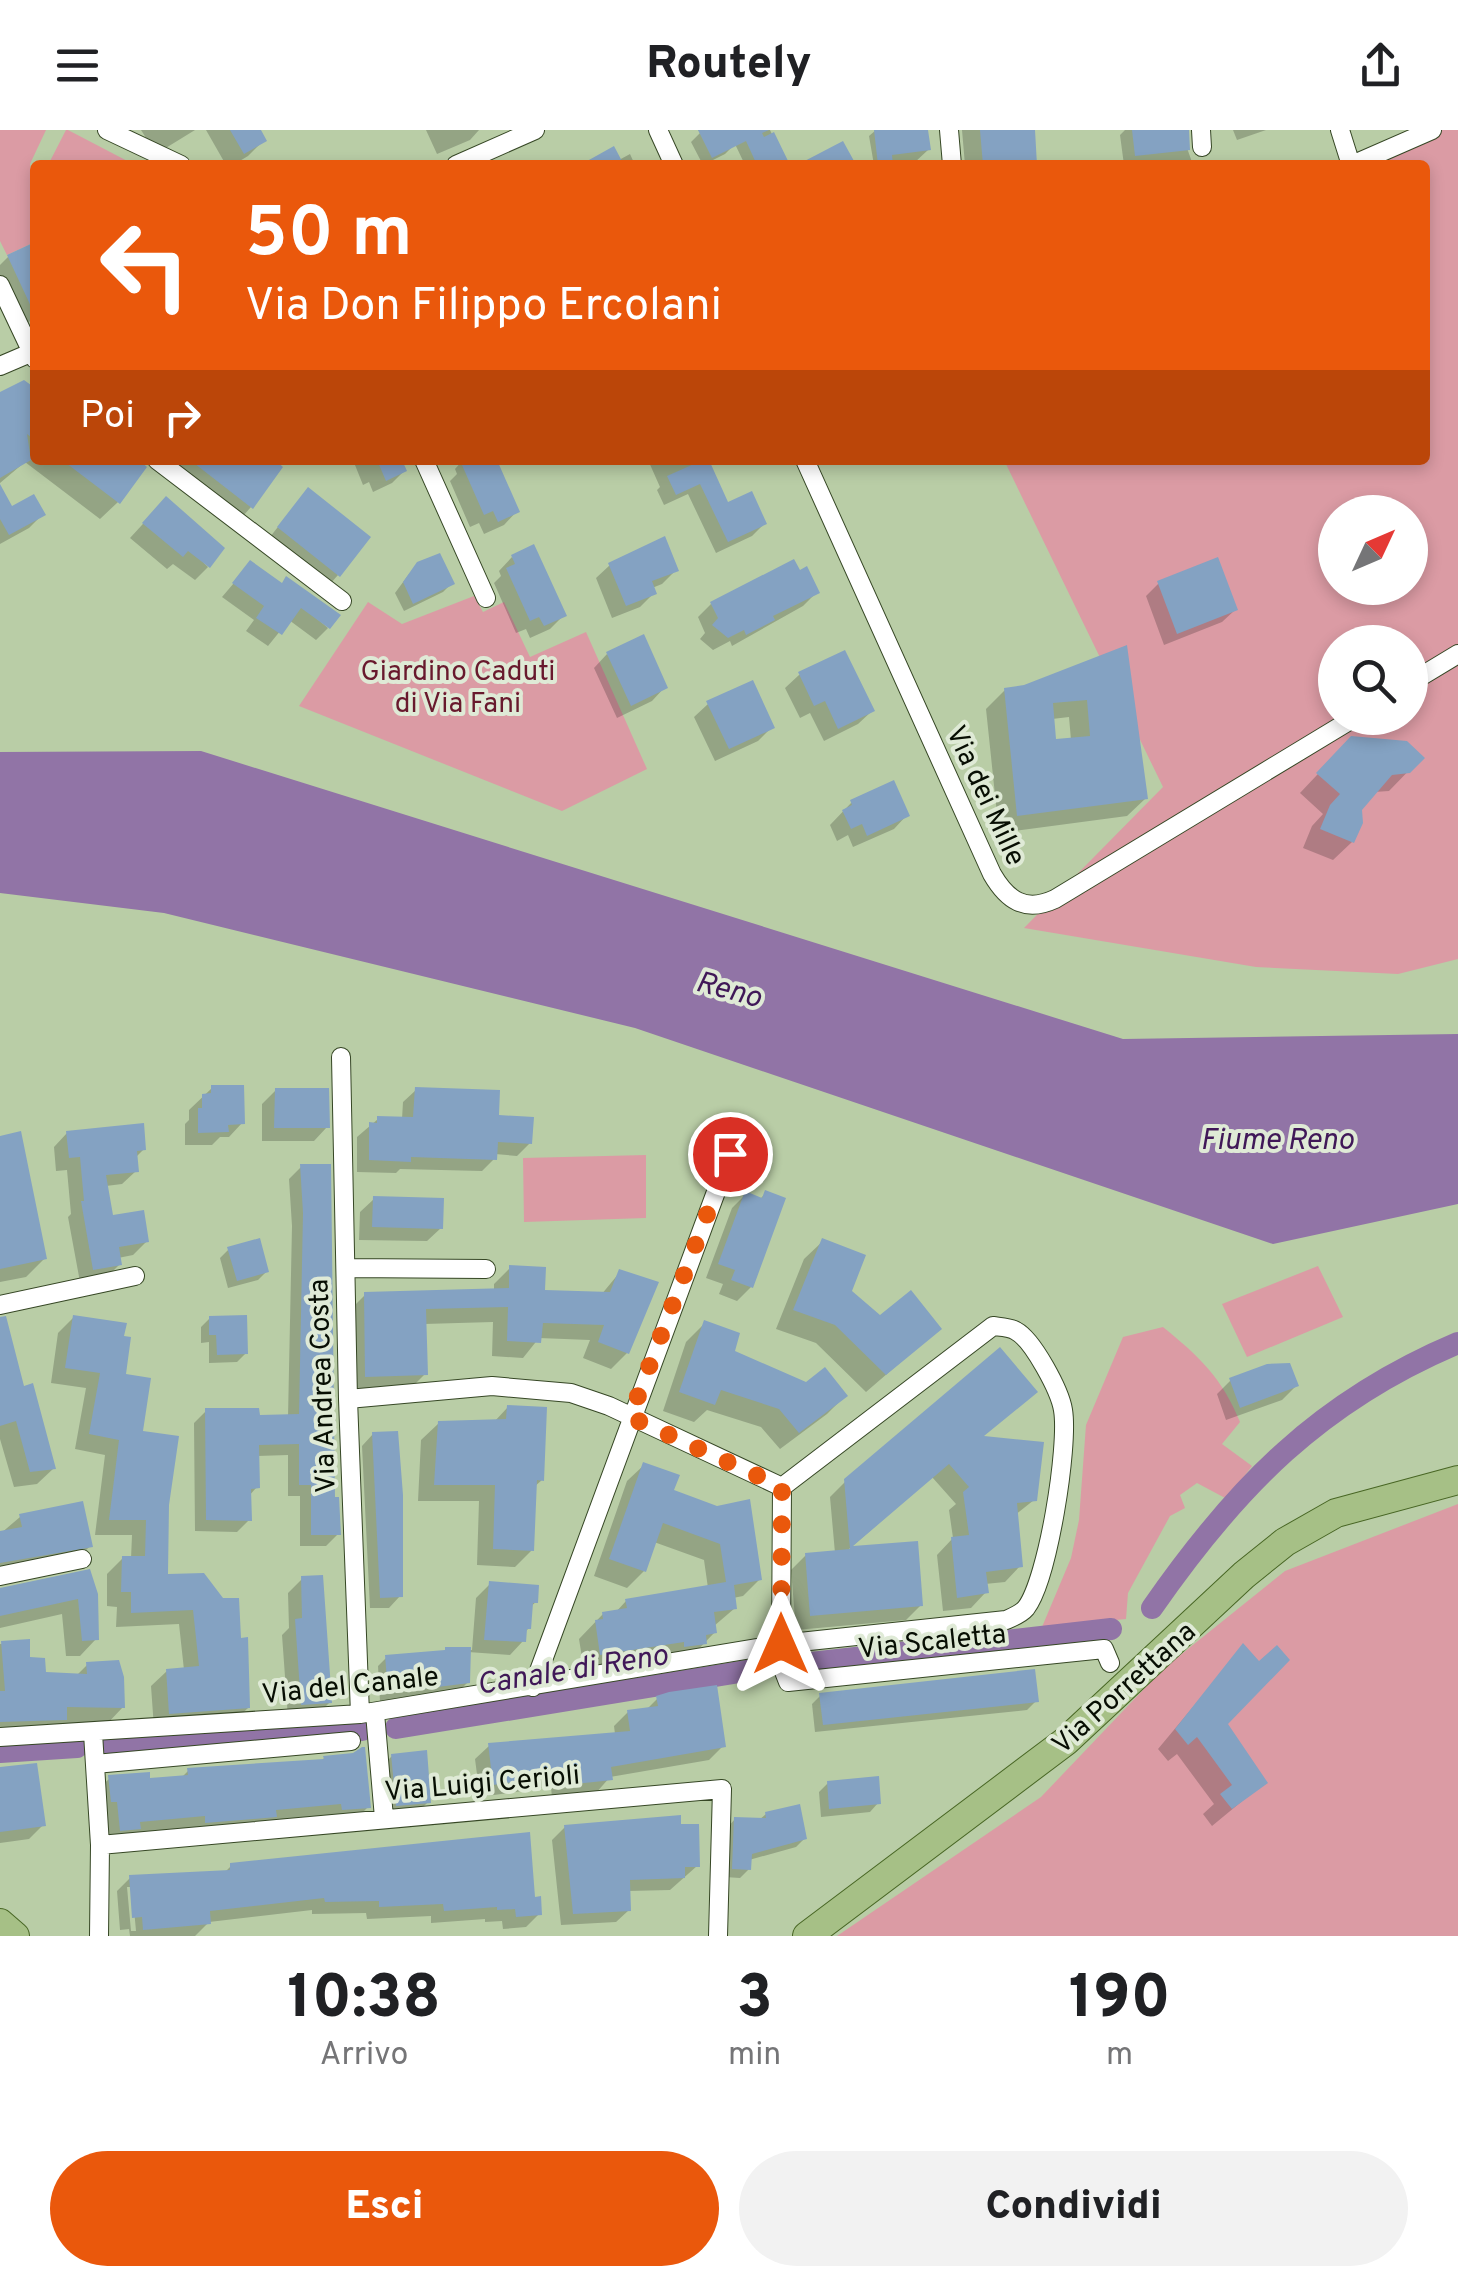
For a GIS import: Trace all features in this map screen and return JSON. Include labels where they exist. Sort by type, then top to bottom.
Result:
[{"type":"main road","name":"Via Porrettana","points":[[806,1936],[1066,1740],[1244,1575],[1285,1542],[1336,1513],[1458,1480]]},
{"type":"main road","points":[[0,1923],[14,1936]]},
{"type":"street","points":[[107,130],[170,160]]},
{"type":"street","points":[[467,160],[535,130]]},
{"type":"street","points":[[658,130],[672,160]]},
{"type":"street","points":[[949,130],[952,160]]},
{"type":"street","points":[[1340,130],[1349,160]]},
{"type":"street","points":[[1363,160],[1432,130]]},
{"type":"street","points":[[0,285],[30,347]]},
{"type":"street","points":[[0,366],[30,356]]},
{"type":"street","points":[[164,465],[342,601]]},
{"type":"street","points":[[426,465],[486,598]]},
{"type":"street","name":"Via dei Mille","points":[[807,465],[992,874],[1012,900],[1031,906],[1048,902],[1325,735]]},
{"type":"street","points":[[1428,672],[1458,654]]},
{"type":"street","name":"Via Andrea Costa","points":[[341,1057],[348,1398],[368,1714],[384,1818]]},
{"type":"street","points":[[533,1687],[730,1154]]},
{"type":"street","points":[[346,1268],[486,1269]]},
{"type":"street","points":[[0,1305],[135,1276]]},
{"type":"street","name":"Via del Canale","points":[[0,1737],[368,1714],[778,1645],[1006,1620],[1025,1608],[1038,1586],[1048,1554],[1064,1412],[1058,1394],[1026,1340],[1017,1331],[993,1326],[782,1487]]},
{"type":"street","points":[[348,1398],[492,1386],[571,1394],[782,1487],[778,1645]]},
{"type":"street","points":[[0,1576],[82,1559]]},
{"type":"street","name":"Via Scaletta","points":[[778,1645],[788,1682],[1104,1649],[1110,1663]]},
{"type":"street","points":[[93,1733],[100,1845],[99,1936]]},
{"type":"street","points":[[95,1764],[352,1741]]},
{"type":"street","name":"Via Luigi Cerioli","points":[[100,1845],[722,1789],[718,1936]]},
{"type":"green space","points":[[0,130],[46,130],[30,160],[30,244],[7,255],[0,241]]},
{"type":"green space","points":[[68,130],[125,160],[51,160]]},
{"type":"green space","points":[[1430,130],[1458,130],[1458,959],[1398,974],[1256,967],[1024,928],[1163,787],[1006,465],[1430,465],[1430,160],[1360,160]]},
{"type":"green space","name":"Giardino Caduti di Via Fani","points":[[474,596],[483,612],[504,602],[530,657],[586,632],[647,769],[562,811],[299,706],[368,602],[402,624]]},
{"type":"green space","points":[[646,1155],[646,1218],[524,1222],[523,1158]]},
{"type":"green space","points":[[1318,1266],[1343,1317],[1247,1357],[1222,1304]]},
{"type":"green space","points":[[1163,1327],[1199,1359],[1226,1393],[1240,1422],[1222,1444],[1252,1466],[1227,1499],[1197,1483],[1180,1495],[1185,1508],[1170,1516],[1128,1593],[1126,1619],[1042,1627],[1071,1558],[1079,1520],[1086,1425],[1123,1337]]},
{"type":"green space","points":[[1458,1504],[1458,1936],[837,1936],[1041,1797],[1163,1669],[1285,1571]]},
{"type":"water","name":"Fiume Reno","points":[[201,751],[1123,1039],[1458,1034],[1458,1204],[1273,1244],[635,1028],[164,913],[0,893],[0,752]]},
{"type":"building","points":[[230,130],[261,130],[267,141],[244,154]]},
{"type":"building","points":[[698,130],[769,130],[762,133],[764,137],[774,132],[788,160],[755,160],[746,141],[712,158]]},
{"type":"building","points":[[874,130],[928,130],[931,150],[877,160]]},
{"type":"building","points":[[980,130],[1035,130],[1037,160],[983,160]]},
{"type":"building","points":[[1132,130],[1189,130],[1190,150],[1135,156]]},
{"type":"building","points":[[843,141],[853,160],[807,160]]},
{"type":"building","points":[[614,146],[621,160],[589,160]]},
{"type":"building","points":[[30,244],[30,304],[7,255]]},
{"type":"building","points":[[24,380],[30,384],[30,461],[0,478],[0,392]]},
{"type":"building","points":[[69,465],[145,465],[147,467],[120,504]]},
{"type":"building","points":[[196,465],[281,465],[253,509]]},
{"type":"building","points":[[379,465],[404,465],[407,471],[386,481]]},
{"type":"building","points":[[462,465],[499,465],[520,512],[498,522],[493,511],[484,515]]},
{"type":"building","points":[[692,465],[711,465],[728,502],[752,491],[767,524],[728,542],[700,484],[676,495],[667,476]]},
{"type":"building","points":[[0,484],[12,506],[34,494],[46,515],[9,535],[0,519]]},
{"type":"building","points":[[308,487],[371,537],[340,577],[277,527]]},
{"type":"building","points":[[166,496],[225,548],[210,568],[188,551],[183,557],[142,523]]},
{"type":"building","points":[[665,536],[679,571],[652,581],[657,594],[626,606],[608,563]]},
{"type":"building","points":[[534,544],[567,616],[544,626],[539,617],[530,621],[506,568],[515,564],[511,555]]},
{"type":"building","points":[[440,553],[455,584],[413,604],[403,582],[417,562]]},
{"type":"building","points":[[1218,557],[1238,610],[1177,634],[1157,581]]},
{"type":"building","points":[[794,559],[800,570],[807,566],[820,593],[773,616],[775,620],[746,635],[744,630],[728,638],[712,625],[718,618],[710,602]]},
{"type":"building","points":[[250,560],[282,583],[286,576],[341,615],[330,629],[301,608],[282,635],[256,618],[264,606],[232,583]]},
{"type":"building","points":[[644,634],[668,688],[631,706],[606,652]]},
{"type":"building","points":[[1127,645],[1148,799],[1017,816],[1004,688],[1024,685]],"holes":[[[1087,700],[1090,736],[1056,739],[1053,703]]]},
{"type":"building","points":[[845,650],[875,711],[838,729],[825,701],[814,706],[798,672]]},
{"type":"building","points":[[753,680],[775,728],[729,749],[706,701]]},
{"type":"building","points":[[1351,736],[1407,741],[1425,758],[1410,773],[1392,775],[1362,810],[1363,823],[1354,843],[1320,829],[1330,805],[1340,794],[1316,773]]},
{"type":"building","points":[[894,780],[910,816],[867,836],[862,824],[851,829],[842,810],[852,805],[850,800]]},
{"type":"building","points":[[211,1085],[244,1085],[245,1124],[228,1125],[229,1132],[198,1133],[198,1108],[202,1108],[202,1094],[211,1093]]},
{"type":"building","points":[[415,1087],[500,1090],[499,1115],[534,1117],[532,1144],[498,1142],[497,1160],[369,1160],[369,1122],[377,1123],[377,1116],[413,1117]]},
{"type":"building","points":[[275,1088],[329,1088],[330,1128],[274,1128]]},
{"type":"building","points":[[144,1123],[146,1150],[137,1151],[139,1172],[106,1175],[113,1215],[144,1210],[149,1242],[119,1247],[122,1265],[93,1270],[81,1201],[80,1157],[69,1158],[66,1131]]},
{"type":"building","points":[[21,1131],[47,1259],[0,1269],[0,1136]]},
{"type":"building","points":[[300,1164],[331,1164],[335,1497],[339,1497],[341,1535],[311,1535],[311,1485],[299,1485],[299,1444],[259,1445],[260,1488],[251,1489],[252,1521],[206,1520],[205,1408],[259,1408],[260,1415],[299,1414],[303,1213]]},
{"type":"building","points":[[765,1190],[786,1198],[753,1288],[731,1280],[735,1270],[718,1264],[745,1191],[762,1198]]},
{"type":"building","points":[[373,1196],[444,1198],[443,1229],[372,1227]]},
{"type":"building","points":[[260,1238],[269,1272],[237,1281],[227,1247]]},
{"type":"building","points":[[822,1238],[866,1255],[852,1291],[880,1315],[911,1290],[942,1329],[886,1375],[835,1325],[793,1310]]},
{"type":"building","points":[[509,1265],[546,1267],[545,1290],[610,1292],[619,1269],[659,1282],[629,1354],[598,1342],[604,1325],[543,1323],[541,1343],[507,1341],[508,1307],[426,1309],[428,1375],[365,1377],[364,1292],[509,1288]]},
{"type":"building","points":[[73,1315],[127,1323],[124,1336],[131,1337],[126,1374],[151,1378],[143,1431],[179,1436],[169,1505],[168,1574],[204,1573],[223,1598],[239,1598],[241,1638],[248,1637],[250,1708],[169,1714],[166,1669],[199,1666],[193,1610],[131,1613],[131,1592],[121,1592],[122,1556],[145,1556],[146,1520],[109,1520],[119,1440],[89,1434],[100,1373],[65,1368]]},
{"type":"building","points":[[247,1315],[248,1354],[217,1355],[216,1335],[209,1335],[209,1316]]},
{"type":"building","points":[[6,1316],[24,1386],[33,1383],[56,1469],[30,1472],[16,1421],[0,1426],[0,1317]]},
{"type":"building","points":[[704,1320],[740,1333],[735,1351],[806,1382],[825,1367],[848,1396],[799,1433],[779,1409],[721,1390],[715,1405],[679,1392]]},
{"type":"building","points":[[1000,1347],[1038,1392],[984,1436],[1044,1442],[1037,1501],[1017,1503],[1023,1567],[986,1572],[989,1593],[957,1598],[951,1537],[969,1535],[963,1492],[969,1487],[949,1464],[853,1546],[918,1541],[923,1606],[810,1616],[805,1553],[850,1549],[844,1479]]},
{"type":"building","points":[[1290,1363],[1299,1386],[1240,1408],[1229,1378],[1267,1364]]},
{"type":"building","points":[[507,1405],[547,1407],[544,1481],[537,1480],[534,1551],[493,1549],[495,1485],[434,1485],[438,1421],[506,1419]]},
{"type":"building","points":[[398,1431],[403,1495],[403,1597],[380,1598],[372,1432]]},
{"type":"building","points":[[643,1462],[680,1475],[674,1490],[717,1506],[750,1499],[762,1580],[734,1585],[737,1609],[714,1612],[717,1633],[706,1635],[707,1644],[684,1647],[684,1642],[600,1655],[595,1620],[603,1619],[602,1612],[627,1608],[625,1599],[726,1582],[720,1544],[663,1523],[646,1572],[609,1559]]},
{"type":"building","points":[[83,1501],[93,1547],[0,1563],[0,1531],[22,1527],[19,1514]]},
{"type":"building","points":[[90,1569],[98,1594],[99,1640],[82,1641],[78,1599],[0,1616],[0,1588]]},
{"type":"building","points":[[323,1575],[332,1703],[301,1705],[295,1619],[302,1618],[301,1576]]},
{"type":"building","points":[[489,1581],[539,1585],[538,1603],[533,1603],[526,1642],[484,1640]]},
{"type":"building","points":[[30,1639],[30,1657],[45,1658],[46,1672],[87,1674],[86,1662],[119,1660],[125,1708],[67,1707],[67,1720],[0,1722],[0,1691],[5,1691],[1,1641]]},
{"type":"building","points":[[1243,1643],[1259,1661],[1277,1645],[1290,1660],[1228,1724],[1268,1783],[1232,1809],[1220,1794],[1232,1785],[1197,1737],[1188,1745],[1175,1729]]},
{"type":"building","points":[[471,1647],[470,1683],[388,1693],[385,1655]]},
{"type":"building","points":[[1035,1669],[1039,1702],[823,1725],[819,1693]]},
{"type":"building","points":[[717,1685],[726,1747],[611,1767],[613,1780],[565,1785],[564,1775],[493,1785],[488,1743],[630,1731],[627,1710],[658,1706],[656,1696],[669,1692]]},
{"type":"building","points":[[362,1747],[371,1808],[342,1810],[341,1804],[276,1810],[277,1817],[205,1823],[205,1816],[140,1822],[141,1829],[120,1831],[117,1802],[111,1802],[108,1775],[188,1775],[187,1768],[324,1759],[323,1756],[353,1753]]},
{"type":"building","points":[[427,1750],[431,1803],[396,1806],[391,1754]]},
{"type":"building","points":[[37,1763],[46,1826],[0,1832],[0,1767]]},
{"type":"building","points":[[879,1776],[881,1804],[829,1809],[827,1781]]},
{"type":"building","points":[[800,1804],[807,1839],[752,1854],[751,1870],[732,1869],[734,1817],[766,1818],[765,1812]]},
{"type":"building","points":[[681,1815],[681,1824],[699,1824],[700,1867],[685,1867],[685,1878],[630,1880],[631,1911],[573,1914],[564,1825]]},
{"type":"building","points":[[530,1832],[535,1897],[541,1896],[542,1915],[516,1917],[515,1909],[497,1907],[444,1911],[443,1904],[379,1907],[379,1901],[325,1902],[324,1898],[210,1911],[211,1924],[143,1930],[142,1917],[132,1918],[129,1875],[230,1870],[230,1863]]},
{"type":"waterway","name":"Canale di Reno","points":[[1152,1608],[1216,1524],[1285,1452],[1364,1392],[1458,1343]]},
{"type":"waterway","name":"Canale di Reno","points":[[802,1664],[1111,1629]]},
{"type":"waterway","name":"Canale di Reno","points":[[396,1728],[758,1669]]},
{"type":"waterway","points":[[112,1745],[362,1730]]},
{"type":"waterway","points":[[0,1752],[77,1747]]},
{"type":"route","points":[[730,1154],[630,1417],[782,1487],[781,1644]]},
{"type":"water label","name":"Reno","points":[[729,989]]}]
